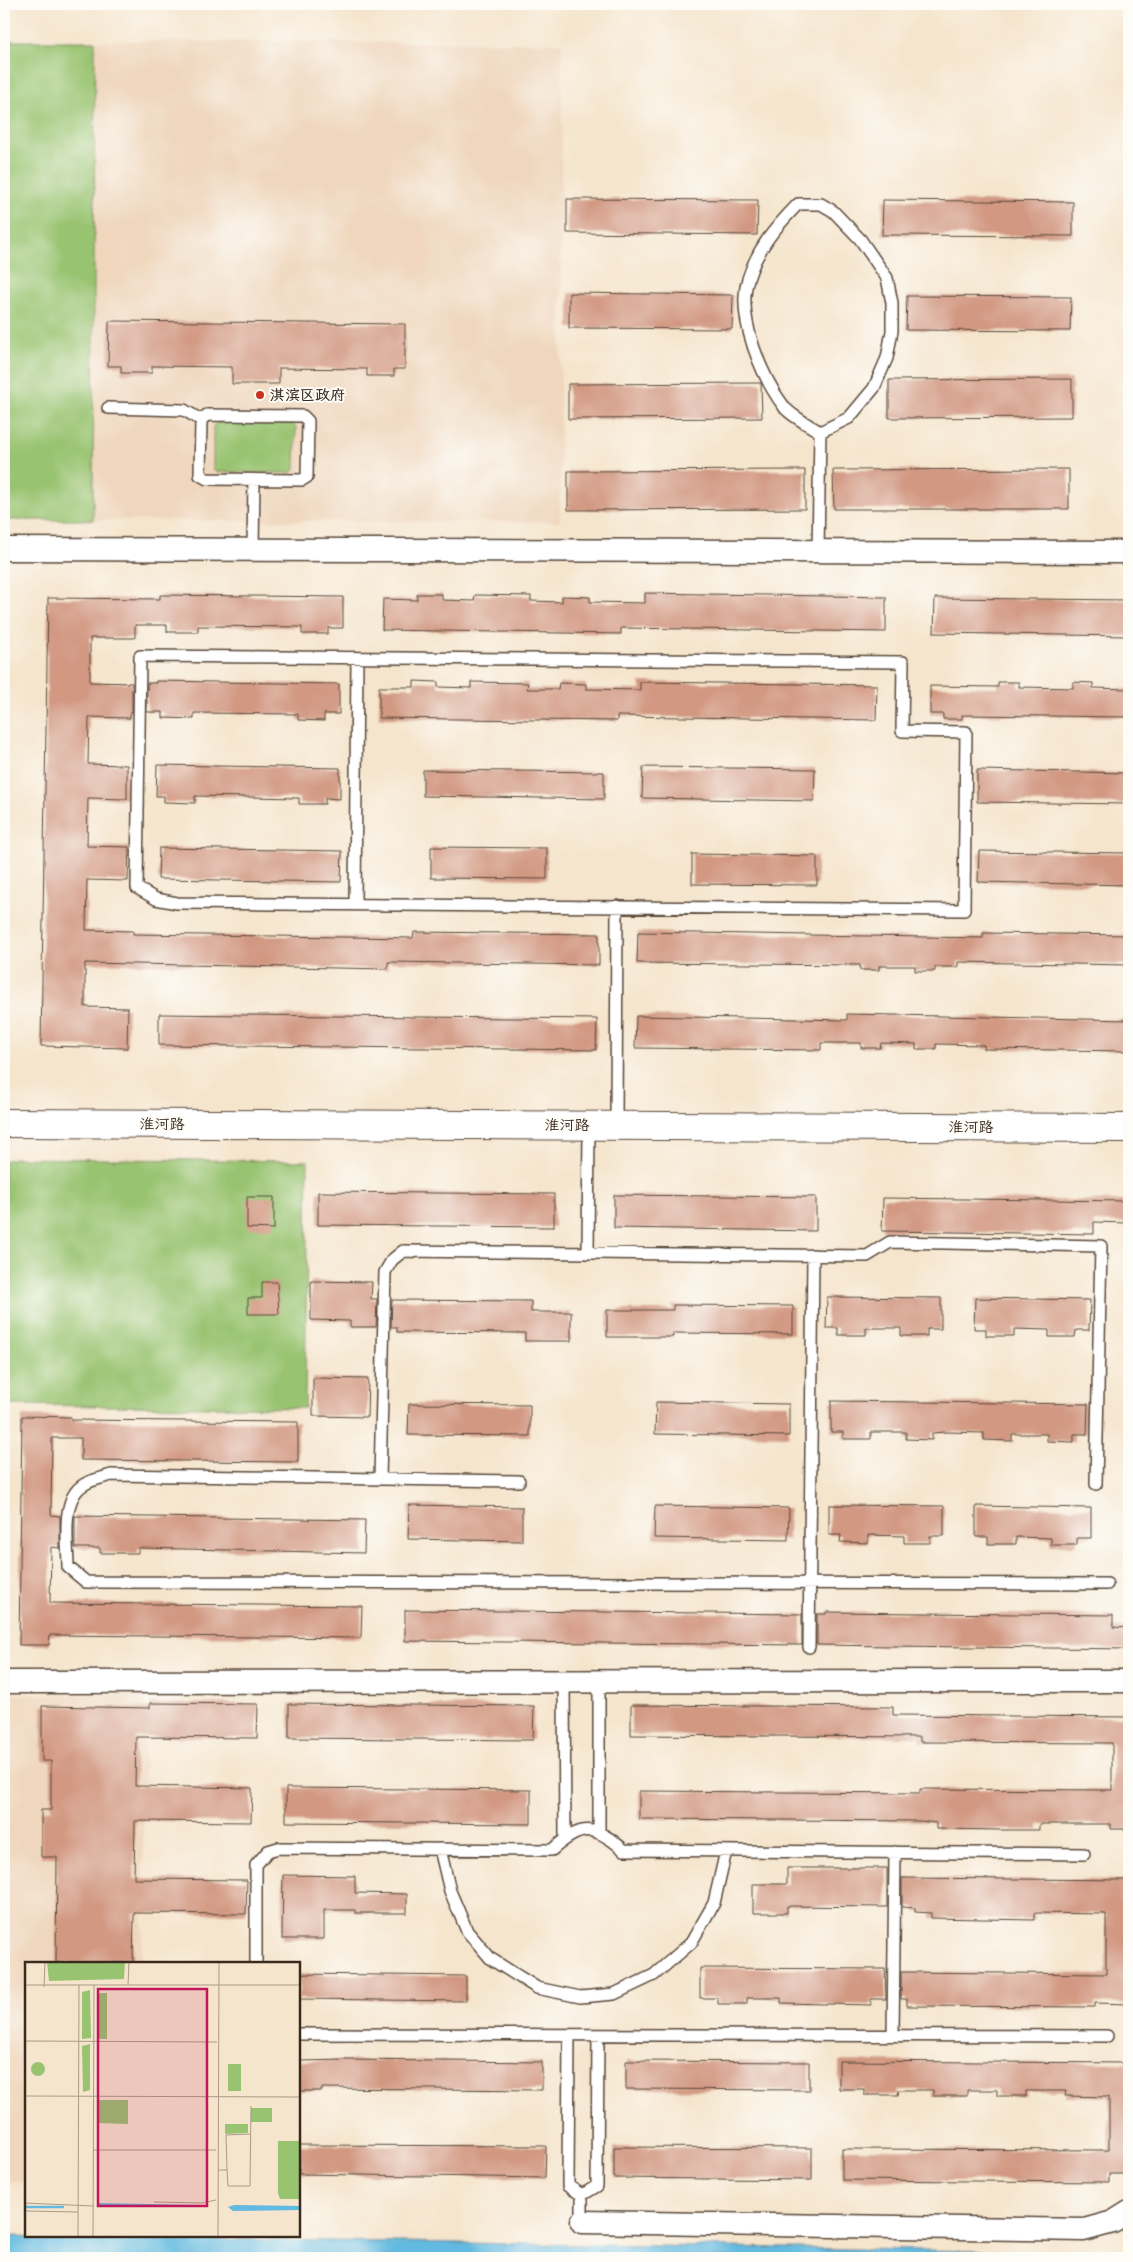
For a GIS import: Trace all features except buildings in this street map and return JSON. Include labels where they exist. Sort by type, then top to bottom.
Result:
[{"type":"street","points":[[4,549],[1129,552]]},
{"type":"street","name":"淮河路","points":[[4,1123],[1129,1128]]},
{"type":"street","points":[[4,1682],[1129,1681]]},
{"type":"street","points":[[582,2222],[1084,2230],[1113,2222],[1129,2212]]},
{"type":"lane","points":[[798,204],[821,204],[832,211],[860,239],[887,278],[892,303],[892,331],[887,358],[874,388],[849,418],[820,432],[786,409],[758,362],[747,322],[747,281],[757,255],[772,231],[798,204]]},
{"type":"lane","points":[[108,408],[184,410],[201,420]]},
{"type":"lane","points":[[208,415],[303,416],[308,421],[307,477],[302,480],[254,480],[207,479],[200,476],[201,420],[208,415]]},
{"type":"lane","points":[[818,551],[820,432]]},
{"type":"lane","points":[[253,550],[254,480]]},
{"type":"lane","points":[[140,656],[357,658],[903,662],[902,731],[966,732],[964,910],[177,903],[156,899],[137,888],[140,656]]},
{"type":"lane","points":[[355,904],[357,658]]},
{"type":"lane","points":[[588,1253],[602,1126],[617,906]]},
{"type":"lane","points":[[380,1479],[385,1272],[392,1260],[403,1251],[867,1256],[890,1242],[1101,1246],[1096,1484]]},
{"type":"lane","points":[[809,1647],[813,1255]]},
{"type":"lane","points":[[519,1481],[111,1475],[85,1484],[72,1494],[68,1506],[68,1567],[86,1582],[1107,1584]]},
{"type":"lane","points":[[564,1681],[565,1839]]},
{"type":"lane","points":[[598,1681],[599,1832]]},
{"type":"lane","points":[[256,1962],[256,1865],[268,1851],[278,1848],[552,1850],[565,1839],[578,1832],[591,1830],[608,1836],[624,1850],[1084,1854]]},
{"type":"lane","points":[[440,1849],[450,1892],[467,1932],[491,1960],[537,1988],[580,1997],[614,1994],[654,1975],[691,1943],[714,1903],[726,1851]]},
{"type":"lane","points":[[893,2036],[895,1852]]},
{"type":"lane","points":[[300,2034],[1108,2036]]},
{"type":"lane","points":[[569,2035],[568,2186],[582,2195]]},
{"type":"lane","points":[[582,2195],[598,2186],[598,2035]]},
{"type":"lane","points":[[582,2195],[582,2222]]},
{"type":"shaded area","name":"淇滨区政府","points":[[95,41],[562,43],[560,522],[93,520]]},
{"type":"shaded area","points":[[4,1694],[145,1695],[142,1962],[25,1962],[25,2182],[4,2181]]},
{"type":"green space","points":[[4,41],[95,41],[93,520],[4,520]]},
{"type":"green space","points":[[218,422],[291,423],[296,427],[295,470],[291,473],[218,472],[213,469],[213,426]]},
{"type":"green space","points":[[14,1158],[308,1161],[305,1408],[4,1405],[4,1161]]},
{"type":"water","points":[[4,2236],[1050,2252],[1064,2258],[4,2258]]},
{"type":"place","name":"淇滨区政府","points":[[260,395]]}]
